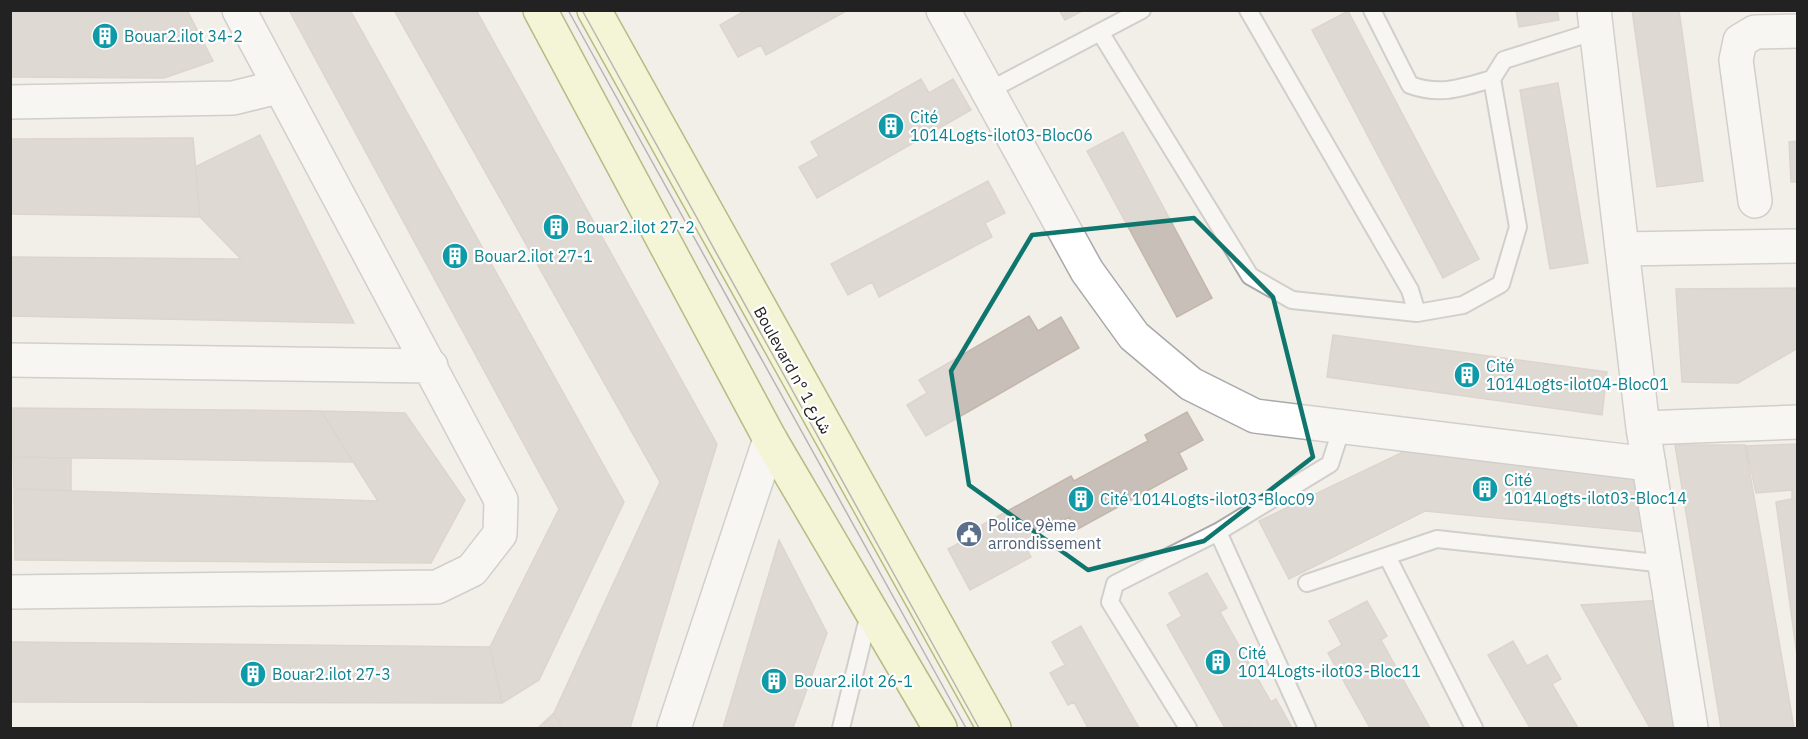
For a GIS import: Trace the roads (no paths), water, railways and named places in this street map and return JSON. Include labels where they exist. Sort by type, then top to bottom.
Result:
[{"type":"main road","points":[[540,10],[770,439],[940,729]]},
{"type":"main road","name":"Boulevard n° شارع 1","points":[[594,10],[994,729]]},
{"type":"street","points":[[10,592],[437,587],[472,570],[500,534],[501,500],[431,366],[278,87],[239,10]]},
{"type":"street","points":[[943,10],[986,92],[1087,271],[1134,336],[1191,384],[1255,416],[1649,464]]},
{"type":"street","points":[[1595,21],[1643,428],[1691,729]]},
{"type":"street","points":[[1755,201],[1736,60],[1740,41],[1755,32],[1797,31]]},
{"type":"street","points":[[10,102],[233,98],[278,87]]},
{"type":"street","points":[[1623,249],[1797,246]]},
{"type":"street","points":[[10,360],[431,366]]},
{"type":"street","points":[[1763,422],[1797,400]]},
{"type":"street","points":[[1643,428],[1797,422]]},
{"type":"street","points":[[674,729],[770,439]]},
{"type":"lane","points":[[986,92],[1142,10]]},
{"type":"lane","points":[[1248,10],[1410,290],[1417,313]]},
{"type":"lane","points":[[1372,10],[1410,85],[1428,92],[1452,90],[1492,79]]},
{"type":"lane","points":[[1100,32],[1250,276],[1292,300],[1417,313],[1463,305],[1501,284],[1518,227],[1492,79],[1504,60],[1595,21]]},
{"type":"lane","points":[[1188,729],[1110,602],[1115,584],[1218,532],[1330,464],[1342,427]]},
{"type":"lane","points":[[1218,532],[1307,729]]},
{"type":"lane","points":[[1307,583],[1437,540],[1665,564]]},
{"type":"lane","points":[[1387,556],[1474,729]]},
{"type":"lane","points":[[841,729],[870,609]]},
{"type":"tram line","points":[[568,10],[966,728]]},
{"type":"tram line","points":[[582,10],[979,728]]},
{"type":"place","name":"Bouar2.ilot 34-2","points":[[105,36]]},
{"type":"place","name":"Cité 1014Logts-ilot03-Bloc06","points":[[891,126]]},
{"type":"place","name":"Bouar2.ilot 27-2","points":[[556,227]]},
{"type":"place","name":"Bouar2.ilot 27-1","points":[[455,256]]},
{"type":"place","name":"Cité 1014Logts-ilot04-Bloc01","points":[[1467,375]]},
{"type":"place","name":"Cité 1014Logts-ilot03-Bloc14","points":[[1485,489]]},
{"type":"place","name":"Cité 1014Logts-ilot03-Bloc09","points":[[1081,499]]},
{"type":"place","name":"Police 9ème arrondissement","points":[[969,534]]},
{"type":"place","name":"Cité 1014Logts-ilot03-Bloc11","points":[[1218,662]]},
{"type":"place","name":"Bouar2.ilot 27-3","points":[[253,674]]},
{"type":"place","name":"Bouar2.ilot 26-1","points":[[774,681]]}]
